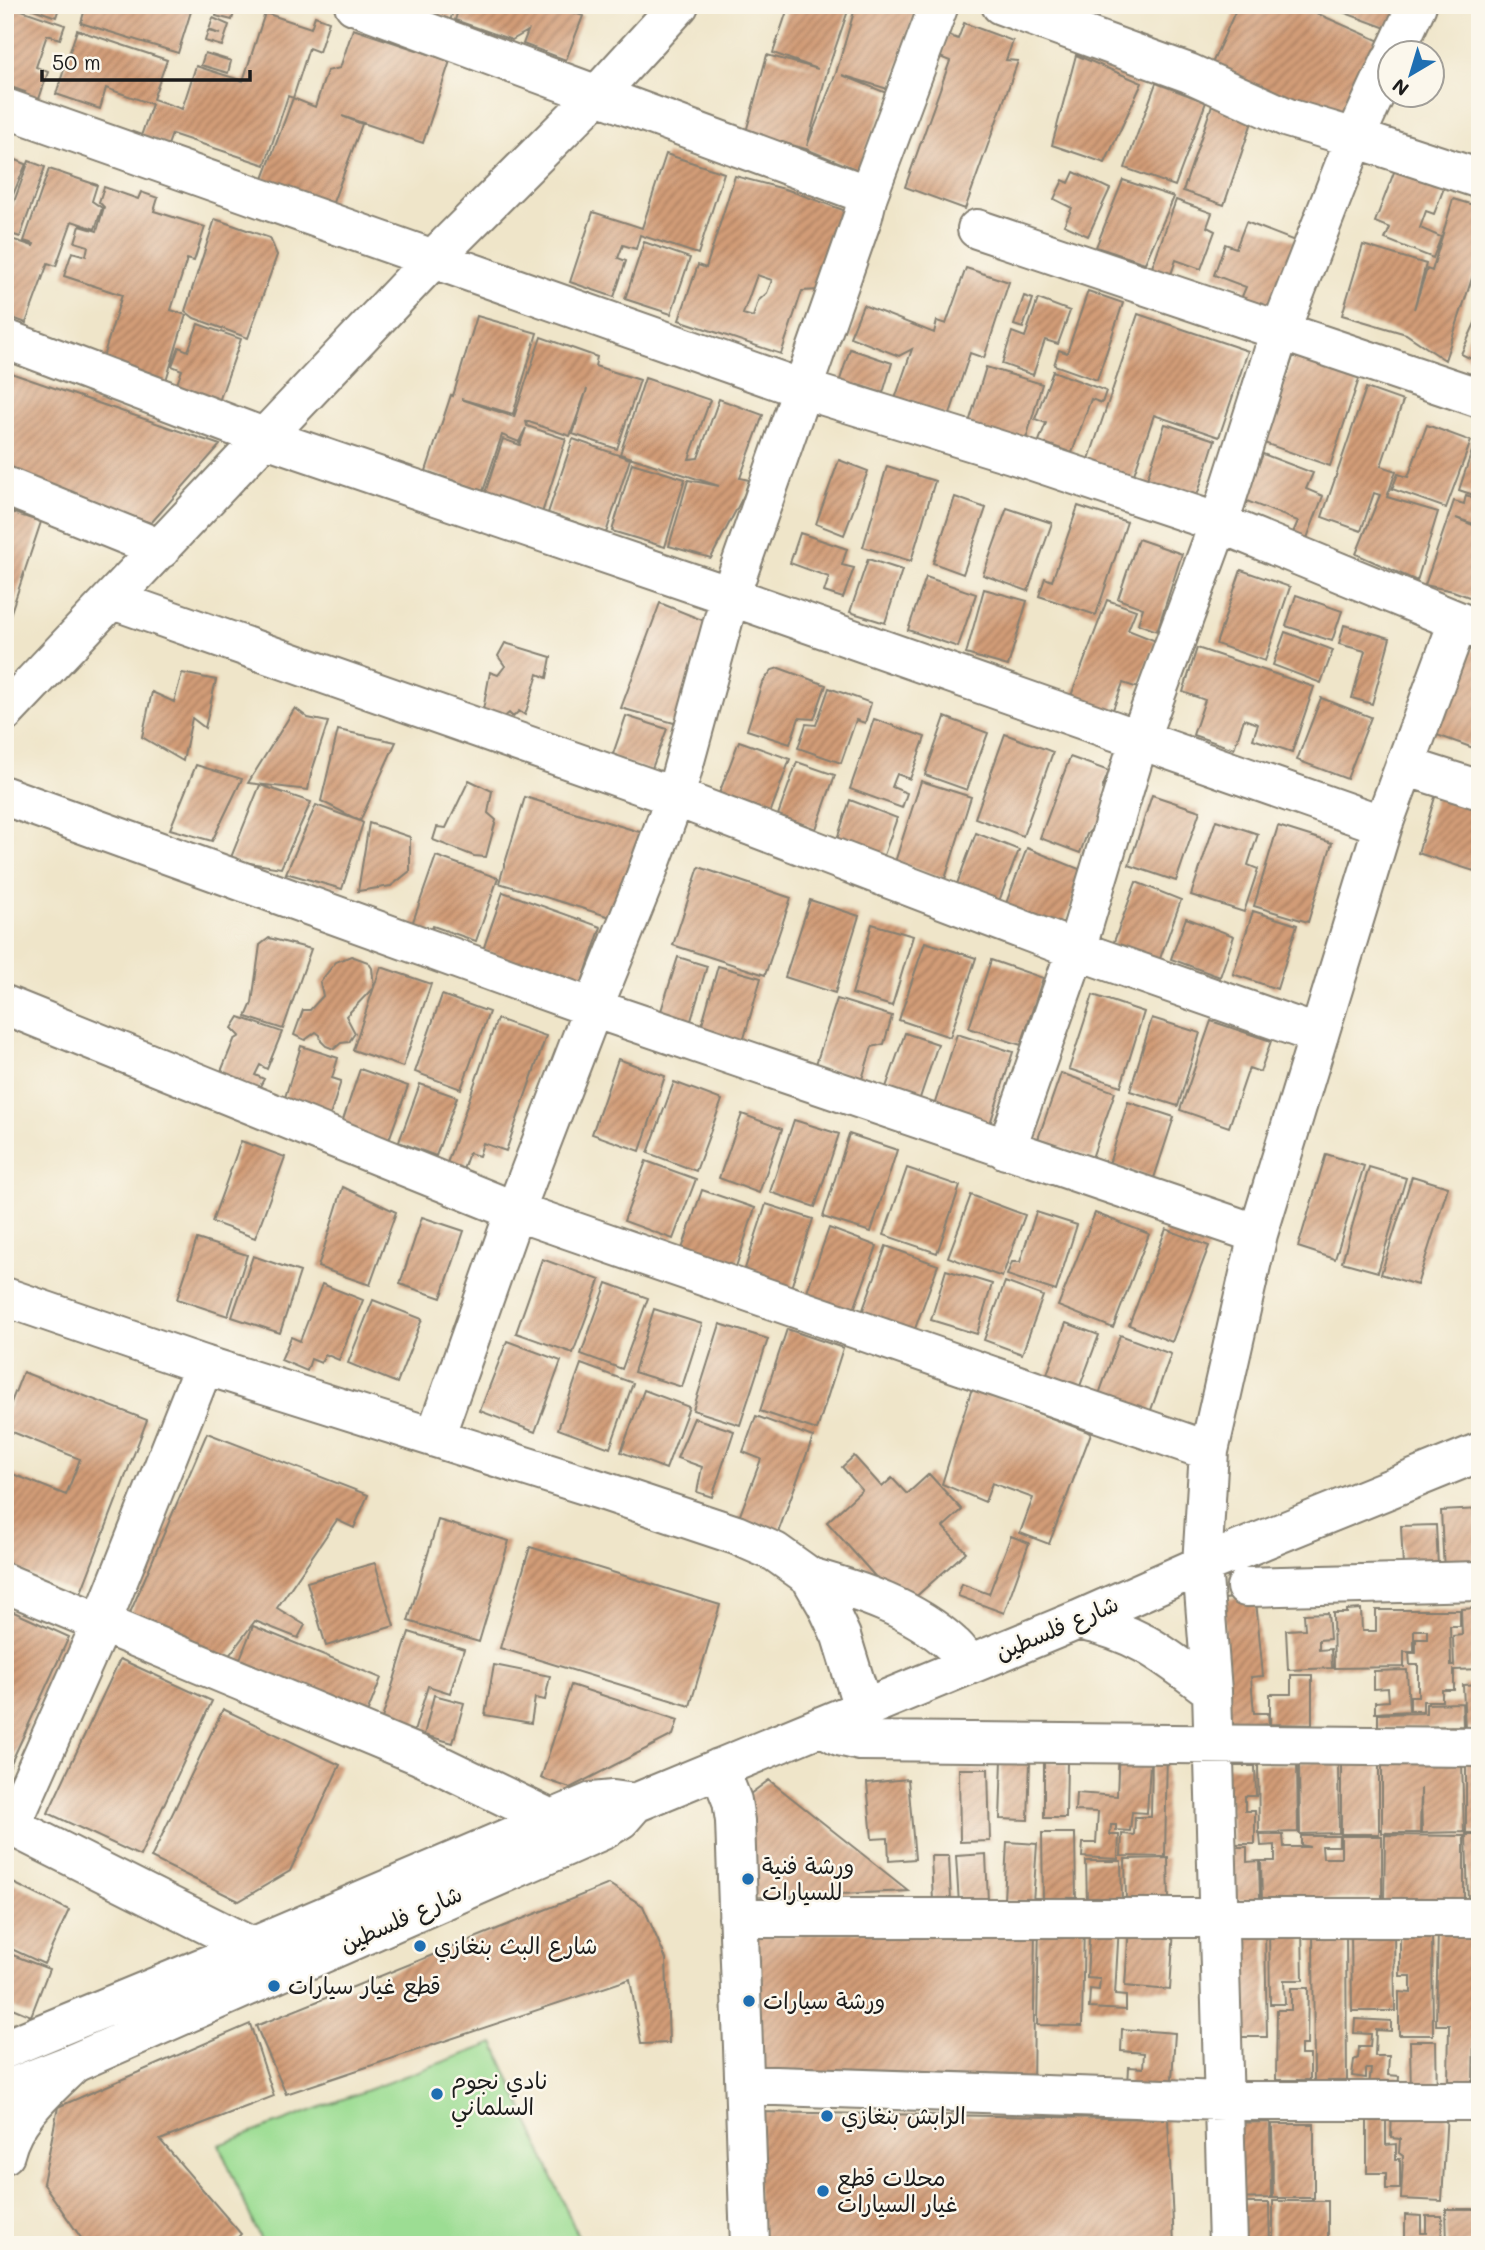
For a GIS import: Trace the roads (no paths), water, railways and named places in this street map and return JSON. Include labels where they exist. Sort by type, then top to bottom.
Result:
[{"type":"street","points":[[354,5],[868,195]]},
{"type":"street","points":[[5,712],[434,258],[597,95],[679,5]]},
{"type":"street","points":[[435,1437],[515,1211],[675,797],[730,596],[863,216],[868,195],[939,5]]},
{"type":"street","points":[[1001,5],[1189,73],[1288,118],[1480,179]]},
{"type":"street","points":[[1402,38],[1417,5]]},
{"type":"street","points":[[1006,1150],[1076,950],[1139,740],[1219,523],[1280,331],[1355,138],[1376,94]]},
{"type":"street","points":[[5,108],[802,388],[1012,453],[1219,523],[1469,626],[1405,766],[1383,825],[1258,1234],[1209,1451],[1202,1566],[1212,1691],[1228,2245]]},
{"type":"street","points":[[977,229],[1480,398]]},
{"type":"street","points":[[5,339],[266,438],[730,596],[1383,825]]},
{"type":"street","points":[[5,486],[161,549]]},
{"type":"street","points":[[113,600],[675,797],[1076,950],[1319,1035]]},
{"type":"street","points":[[1405,766],[1480,790]]},
{"type":"street","points":[[5,796],[593,1007],[1258,1234]]},
{"type":"street","points":[[5,1005],[515,1211],[1209,1451]]},
{"type":"street","points":[[5,1297],[204,1365],[736,1535],[775,1552],[810,1577],[884,1602],[918,1620],[953,1644],[969,1665]]},
{"type":"street","points":[[204,1365],[101,1624],[8,1825],[252,1947]]},
{"type":"street","name":"شارع فلسطين","points":[[5,2090],[74,2063],[603,1830],[621,1819],[635,1803],[1480,1452]]},
{"type":"street","points":[[810,1577],[841,1636],[863,1708]]},
{"type":"street","points":[[1246,1587],[1480,1581]]},
{"type":"street","points":[[5,1583],[419,1755],[551,1819]]},
{"type":"street","points":[[1078,1620],[1106,1626],[1145,1642],[1212,1691]]},
{"type":"street","points":[[821,1726],[839,1736],[860,1741],[1480,1747]]},
{"type":"street","points":[[719,1768],[727,1785],[733,1811],[750,2245]]},
{"type":"street","name":"شارع فلسطين","points":[[5,2049],[551,1819],[603,1800],[635,1803]]},
{"type":"street","points":[[738,1918],[1480,1918]]},
{"type":"street","points":[[5,2154],[23,2117],[74,2063]]},
{"type":"street","points":[[745,2085],[1224,2101],[1480,2101]]},
{"type":"place","name":"ورشة فنية للسيارات","points":[[748,1879]]},
{"type":"place","name":"شارع البث بنغازي","points":[[420,1946]]},
{"type":"place","name":"قطع غيار سيارات","points":[[274,1986]]},
{"type":"place","name":"ورشة سيارات","points":[[749,2001]]},
{"type":"place","name":"نادي نجوم السلماني","points":[[437,2094]]},
{"type":"place","name":"الرابش بنغازي","points":[[827,2116]]},
{"type":"place","name":"محلات قطع غيار السيارات","points":[[823,2191]]}]
